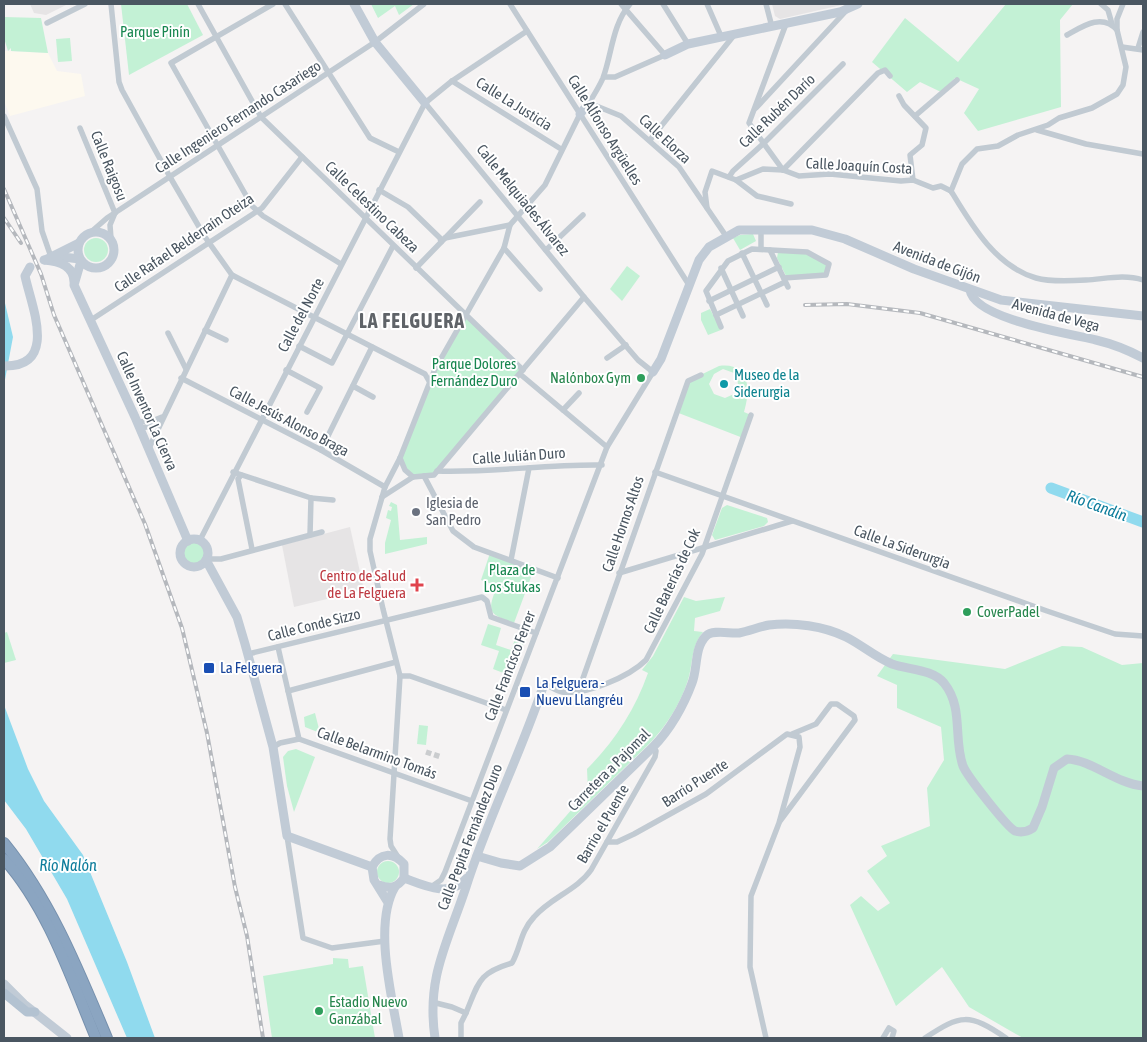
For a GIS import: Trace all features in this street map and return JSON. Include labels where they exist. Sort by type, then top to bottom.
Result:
[{"type":"highway","points":[[4,843],[40,891],[60,928],[107,1038]]},
{"type":"highway","points":[[4,859],[32,898],[53,938],[96,1038]]},
{"type":"main road","points":[[4,993],[27,1012],[35,1012]]},
{"type":"street","points":[[47,23],[85,4]]},
{"type":"street","points":[[111,4],[119,82],[170,177],[209,242],[232,275],[425,374],[429,381]]},
{"type":"street","name":"Calle Celestino Cabeza","points":[[198,4],[261,117],[466,315],[522,372],[607,447]]},
{"type":"street","points":[[273,4],[171,63],[217,146],[257,211],[342,264]]},
{"type":"street","points":[[285,4],[370,138],[399,152]]},
{"type":"street","name":"Calle Melquiades Álvarez","points":[[354,4],[375,42],[584,297],[626,345],[653,372]]},
{"type":"street","name":"Calle Ingeniero Fernando Casariego","points":[[91,232],[115,213],[375,42],[424,4]]},
{"type":"street","name":"Calle Alfonso Argüelles","points":[[510,4],[689,285]]},
{"type":"street","points":[[663,4],[688,44]]},
{"type":"street","points":[[706,4],[721,36]]},
{"type":"street","points":[[766,4],[772,27]]},
{"type":"street","points":[[604,77],[614,77],[688,44],[846,10],[858,4]]},
{"type":"street","points":[[1101,4],[1108,10],[1112,24],[1117,30]]},
{"type":"street","points":[[1123,4],[1117,19],[1117,30],[1126,66],[1122,85],[1117,94],[1092,108],[1059,118],[1037,130],[1018,135],[998,146],[977,149],[962,164],[951,191],[969,220],[1003,260],[1036,278],[1084,280],[1116,277],[1143,280]]},
{"type":"street","points":[[626,5],[665,55]]},
{"type":"street","points":[[399,1038],[385,954],[385,941],[387,901],[395,887],[404,878],[404,864],[391,846],[390,839],[400,676],[385,621],[370,545],[385,486],[400,458],[429,381],[504,248],[510,225],[545,185],[580,114],[589,103],[604,77],[613,41],[626,5]]},
{"type":"street","points":[[753,112],[846,10]]},
{"type":"street","points":[[1067,35],[1094,22],[1112,24]]},
{"type":"street","points":[[786,24],[753,112],[750,125],[784,170],[878,73],[885,70],[890,76]]},
{"type":"street","points":[[425,103],[452,81],[527,31]]},
{"type":"street","points":[[1122,47],[1140,49],[1143,32]]},
{"type":"street","points":[[650,140],[735,34]]},
{"type":"street","name":"Calle Rubén Darío","points":[[729,177],[843,64]]},
{"type":"street","points":[[915,116],[958,80]]},
{"type":"street","name":"Calle La Justicia","points":[[452,81],[562,149]]},
{"type":"street","points":[[898,96],[926,128],[922,144],[910,155],[913,180]]},
{"type":"street","name":"Calle del Norte","points":[[200,540],[233,472],[425,103]]},
{"type":"street","name":"Calle Elorza","points":[[589,103],[621,116],[679,167],[726,236]]},
{"type":"street","points":[[4,116],[37,189],[42,232],[48,259]]},
{"type":"street","name":"Calle Raigosu","points":[[80,128],[115,213]]},
{"type":"street","points":[[1037,130],[1086,144],[1143,154]]},
{"type":"street","name":"Calle Rafael Belderraín Oteiza","points":[[91,320],[262,208],[302,157]]},
{"type":"street","name":"Calle Joaquín Costa","points":[[736,180],[763,169],[784,170],[799,176],[830,174],[901,181],[913,180],[933,188],[940,186],[951,191]]},
{"type":"street","points":[[707,210],[705,192],[710,171],[736,180],[757,196],[791,204]]},
{"type":"street","points":[[379,190],[408,208],[443,240]]},
{"type":"street","points":[[416,268],[480,202]]},
{"type":"street","points":[[48,259],[81,260],[94,268],[100,268],[110,261],[114,250],[110,226],[115,213]]},
{"type":"street","points":[[546,250],[583,215]]},
{"type":"street","points":[[443,240],[510,225]]},
{"type":"street","points":[[761,229],[761,248]]},
{"type":"street","name":"Avenida de Gijón","points":[[726,236],[739,230],[761,229],[812,230],[829,233],[914,269],[1001,300],[1143,316]]},
{"type":"street","points":[[76,289],[81,260],[79,243],[81,238],[91,232],[102,232],[111,239]]},
{"type":"street","points":[[653,372],[662,356],[695,269],[710,247],[726,236]]},
{"type":"street","points":[[48,259],[79,243]]},
{"type":"street","points":[[299,346],[332,363],[393,246]]},
{"type":"street","points":[[504,248],[540,289]]},
{"type":"street","points":[[716,315],[786,282],[826,275],[829,264],[807,252],[761,248],[742,253],[728,260],[706,291],[709,301],[716,315],[722,327]]},
{"type":"street","points":[[770,250],[786,282]]},
{"type":"street","points":[[742,253],[766,305]]},
{"type":"street","name":"Calle Inventor La Cierva","points":[[48,259],[67,266],[74,275],[76,289],[149,448],[188,540]]},
{"type":"street","points":[[4,366],[17,365],[29,357],[37,340],[38,326],[25,276],[30,267]]},
{"type":"street","points":[[76,289],[78,282],[94,268]]},
{"type":"street","points":[[721,268],[743,316]]},
{"type":"street","points":[[709,301],[779,268]]},
{"type":"street","points":[[678,269],[695,269]]},
{"type":"street","points":[[149,448],[162,417],[232,275]]},
{"type":"street","name":"Avenida de Vega","points":[[970,290],[977,302],[987,309],[1051,331],[1120,347],[1143,358]]},
{"type":"street","points":[[435,473],[584,297]]},
{"type":"street","points":[[205,330],[226,340]]},
{"type":"street","points":[[168,333],[186,369]]},
{"type":"street","points":[[608,358],[626,345]]},
{"type":"street","points":[[321,450],[372,347]]},
{"type":"street","points":[[286,370],[320,388],[308,412]]},
{"type":"street","name":"Calle Francisco Ferrer","points":[[430,887],[440,880],[445,872],[554,583],[558,578],[602,465],[607,447],[653,372]]},
{"type":"street","name":"Calle Hornos Altos","points":[[582,690],[582,681],[688,381],[701,375]]},
{"type":"street","name":"Calle Jesús Alonso Braga","points":[[181,378],[321,450],[385,486]]},
{"type":"street","points":[[353,386],[373,397]]},
{"type":"street","points":[[563,410],[579,393]]},
{"type":"street","name":"Calle Baterías de Cok","points":[[542,688],[563,692],[582,690],[620,678],[638,668],[646,660],[704,548],[751,415]]},
{"type":"street","points":[[140,428],[162,417]]},
{"type":"street","points":[[140,428],[157,428]]},
{"type":"street","points":[[400,458],[405,470],[413,477]]},
{"type":"street","name":"Calle Julián Duro","points":[[382,497],[413,477],[435,473],[486,472],[555,465],[602,465]]},
{"type":"street","points":[[511,560],[529,468]]},
{"type":"street","points":[[233,472],[311,498],[333,500]]},
{"type":"street","name":"Calle La Siderurgia","points":[[655,472],[1109,632],[1143,636]]},
{"type":"street","points":[[241,475],[238,483],[252,549]]},
{"type":"street","points":[[424,476],[453,530],[474,547],[558,578]]},
{"type":"street","points":[[228,482],[236,481],[238,483]]},
{"type":"street","points":[[310,535],[311,498]]},
{"type":"street","points":[[619,574],[792,521]]},
{"type":"street","points":[[198,566],[207,559],[221,559],[252,549],[322,532]]},
{"type":"street","points":[[221,587],[206,569],[191,566],[182,558],[183,545],[188,540],[200,540],[206,545],[208,551],[207,559],[237,616],[248,654],[273,748],[303,938],[332,948],[385,941]]},
{"type":"street","points":[[214,571],[217,562],[221,559]]},
{"type":"street","name":"Calle Conde Sizzo","points":[[248,654],[482,597],[487,601],[491,617],[536,633]]},
{"type":"street","name":"Carretera a Pajomal","points":[[477,856],[500,863],[520,866],[538,856],[653,747],[668,730],[692,684],[698,652],[708,634],[740,633],[775,625],[810,626],[842,635],[886,661],[930,674],[943,682],[950,692],[957,710],[958,747],[965,772],[1005,821],[1016,831],[1022,832],[1033,828],[1042,807],[1054,768],[1067,759],[1080,761],[1125,783],[1143,786]]},
{"type":"street","points":[[278,647],[300,739]]},
{"type":"street","points":[[288,691],[396,662]]},
{"type":"street","points":[[400,676],[410,676],[506,710]]},
{"type":"street","name":"Calle Pepita Fernández Duro","points":[[435,1038],[432,1002],[439,961],[468,878],[542,688]]},
{"type":"street","name":"Barrio Puente","points":[[606,842],[617,842],[634,834],[706,794],[782,737],[816,724],[831,704],[837,704],[854,716],[855,720],[779,823]]},
{"type":"street","name":"Barrio Puente","points":[[766,1038],[750,967],[751,896],[779,823],[800,747],[799,736],[792,734]]},
{"type":"street","name":"Calle Belarmino Tomás","points":[[273,748],[280,743],[300,739],[472,800]]},
{"type":"street","name":"Barrio el Puente","points":[[461,1038],[461,1024],[483,976],[498,966],[512,963],[522,934],[528,925],[555,899],[585,879],[655,757],[656,751],[653,747]]},
{"type":"street","points":[[287,836],[372,867]]},
{"type":"street","points":[[387,901],[379,885],[374,880],[372,867],[390,839]]},
{"type":"street","points":[[380,857],[389,854],[398,857]]},
{"type":"street","points":[[404,878],[443,890],[454,888],[468,878]]},
{"type":"street","points":[[379,885],[388,888],[395,887]]},
{"type":"street","points":[[454,888],[461,898]]},
{"type":"street","points":[[4,984],[67,1038]]},
{"type":"street","points":[[432,1002],[466,1013]]},
{"type":"street","points":[[925,1038],[949,1022],[964,1018],[974,1020],[1006,1038]]},
{"type":"street","points":[[883,1038],[889,1028],[894,1031],[892,1038]]},
{"type":"shaded area","points":[[30,4],[68,4],[46,15],[34,13]]},
{"type":"shaded area","points":[[772,4],[846,4],[780,19],[775,16]]},
{"type":"shaded area","points":[[4,51],[48,53],[57,71],[81,74],[85,96],[10,116],[4,101]]},
{"type":"shaded area","points":[[350,527],[364,590],[294,607],[282,545]]},
{"type":"green space","name":"Parque Pinín","points":[[121,4],[187,4],[203,35],[129,75]]},
{"type":"green space","points":[[371,4],[414,4],[399,15],[395,6],[378,18]]},
{"type":"green space","points":[[1006,4],[1073,4],[1060,20],[1061,107],[978,131],[964,113],[979,89],[955,78],[941,92],[920,82],[907,92],[872,62],[905,18],[958,62]]},
{"type":"green space","points":[[4,17],[41,18],[48,53],[11,51],[11,48],[8,51],[4,38]]},
{"type":"green space","points":[[70,38],[72,61],[58,62],[56,39]]},
{"type":"green space","points":[[753,234],[756,241],[740,250],[733,238],[740,235]]},
{"type":"green space","points":[[96,238],[105,241],[108,250],[105,259],[96,262],[87,259],[84,250],[87,241]]},
{"type":"green space","points":[[778,252],[807,254],[827,265],[824,274],[786,276],[777,258]]},
{"type":"green space","points":[[627,266],[640,276],[622,301],[610,289]]},
{"type":"green space","points":[[710,309],[721,330],[708,335],[701,320],[701,313]]},
{"type":"green space","name":"Parque Dolores Fernández Duro","points":[[466,315],[523,370],[434,475],[413,477],[405,470],[400,458],[429,381]]},
{"type":"green space","name":"Museo de la Siderurgia","points":[[719,366],[737,368],[742,373],[746,379],[747,387],[744,412],[751,415],[743,438],[676,412],[688,381]],"holes":[[[723,369],[734,373],[738,383],[734,394],[725,398],[714,394],[709,384],[714,374]]]},
{"type":"green space","points":[[391,502],[397,505],[400,540],[427,537],[427,544],[385,554],[385,543],[391,520],[386,518],[388,510],[391,511],[392,507],[389,506]]},
{"type":"green space","points":[[727,505],[767,518],[768,522],[764,526],[715,540],[712,535],[722,508]]},
{"type":"green space","points":[[194,539],[204,543],[208,553],[204,563],[194,567],[184,563],[180,553],[184,543]]},
{"type":"green space","name":"Plaza de Los Stukas","points":[[490,553],[534,569],[514,623],[499,617],[492,611],[492,601],[497,586],[481,580]]},
{"type":"green space","points":[[684,597],[696,601],[725,597],[720,611],[695,618],[694,631],[703,632],[694,649],[690,674],[685,689],[672,715],[649,744],[548,842],[537,849],[588,791],[587,769],[615,737],[630,713],[648,673],[642,670],[653,656]]},
{"type":"green space","points":[[488,624],[501,628],[496,645],[511,650],[517,634],[526,637],[511,676],[493,669],[499,651],[481,645]]},
{"type":"green space","points":[[7,632],[16,660],[4,663],[4,633]]},
{"type":"green space","points":[[1062,646],[1082,647],[1122,665],[1143,663],[1143,1038],[1023,1038],[969,1007],[942,967],[896,1006],[850,905],[861,896],[878,911],[890,903],[867,871],[887,856],[881,846],[930,826],[927,788],[944,760],[941,727],[897,708],[897,685],[877,676],[893,654],[1005,669]]},
{"type":"green space","points":[[315,713],[320,733],[305,727],[304,717]]},
{"type":"green space","points":[[419,725],[428,726],[426,745],[417,744]]},
{"type":"green space","points":[[296,749],[315,757],[294,812],[287,786],[283,757],[288,751]]},
{"type":"green space","points":[[388,861],[396,864],[399,872],[396,880],[388,883],[380,880],[377,872],[380,864]]},
{"type":"green space","name":"Estadio Nuevo Ganzábal","points":[[333,958],[348,959],[349,968],[363,966],[375,1038],[272,1038],[263,976],[333,964]]},
{"type":"water","points":[[4,299],[13,337],[4,385]]},
{"type":"water","name":"Río Nalón","points":[[4,705],[28,769],[44,801],[83,855],[127,962],[155,1038],[127,1038],[67,899],[26,829],[4,800]]},
{"type":"waterway","name":"Río Candín","points":[[1051,488],[1143,522]]},
{"type":"tunnel","points":[[426,752],[441,757]]},
{"type":"railway","points":[[4,189],[41,274],[54,315],[145,524],[182,628],[207,733],[235,887],[247,936],[263,1038]]},
{"type":"railway","points":[[4,218],[21,243]]},
{"type":"railway","points":[[805,305],[847,304],[920,313],[1143,377]]},
{"type":"place","name":"Nalónbox Gym","points":[[641,378]]},
{"type":"place","name":"Museo de la Siderurgia","points":[[724,384]]},
{"type":"place","name":"Iglesia de San Pedro","points":[[416,512]]},
{"type":"place","name":"Centro de Salud de La Felguera","points":[[417,585]]},
{"type":"place","name":"CoverPadel","points":[[967,612]]},
{"type":"place","name":"La Felguera","points":[[209,668]]},
{"type":"place","name":"La Felguera - Nuevu Llangréu","points":[[525,692]]},
{"type":"place","name":"Estadio Nuevo Ganzábal","points":[[319,1011]]},
{"type":"district","name":"LA FELGUERA","points":[[412,321]]}]
